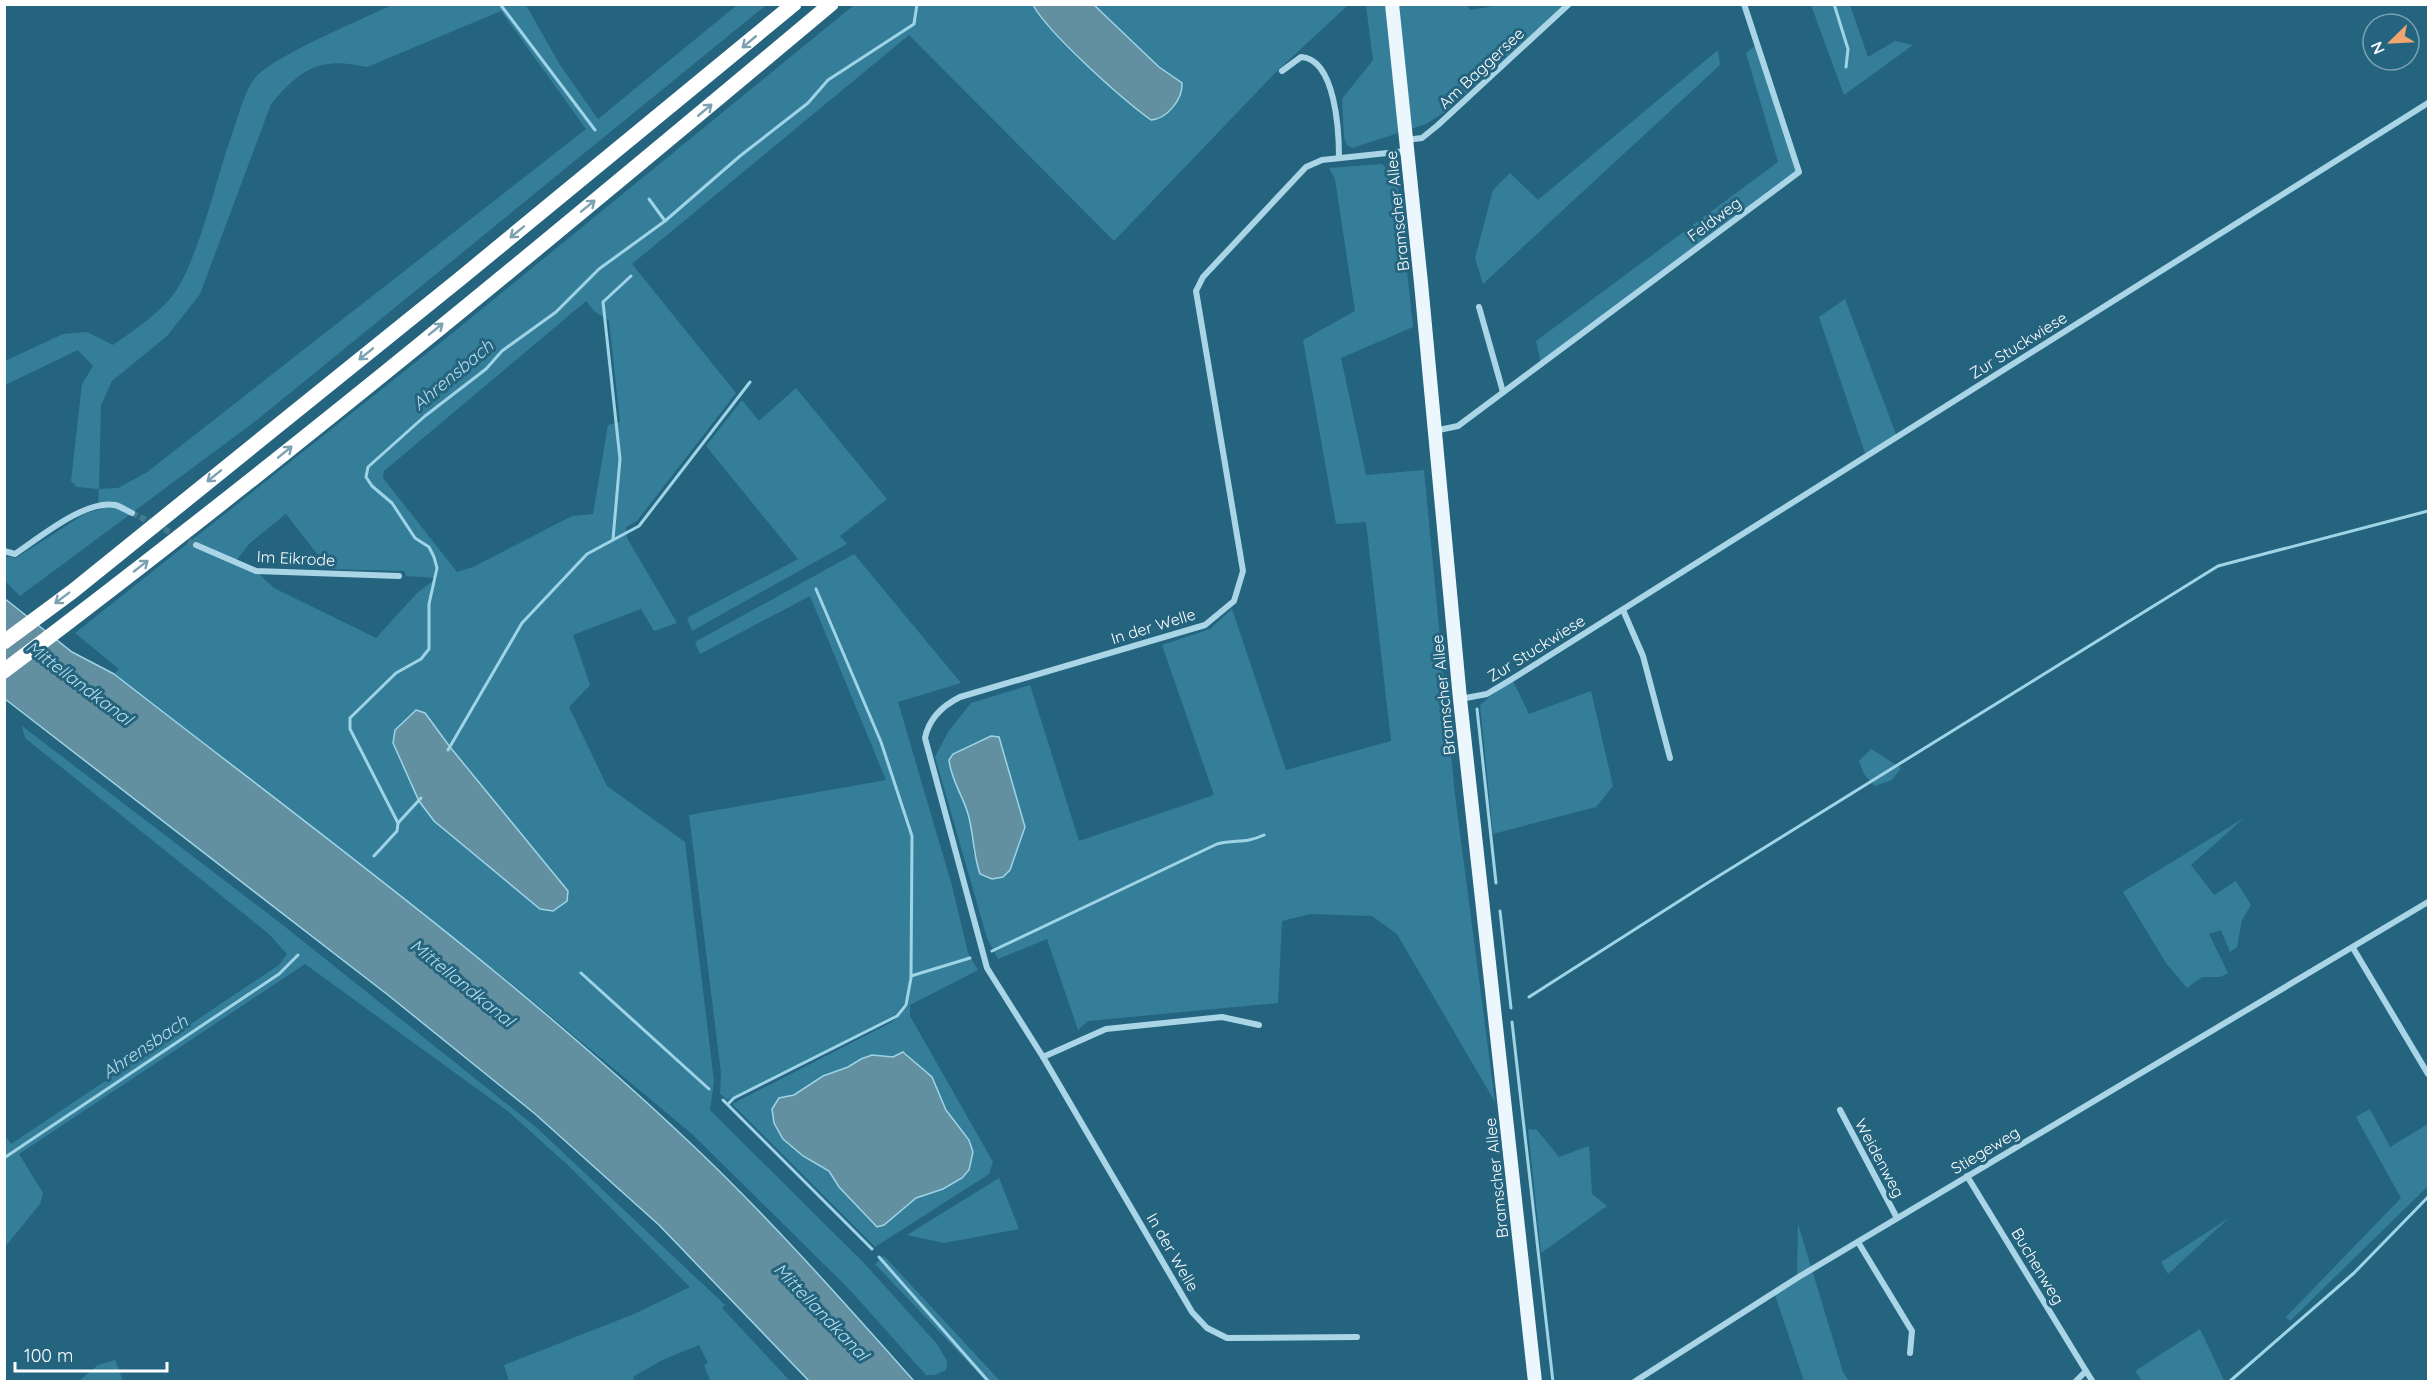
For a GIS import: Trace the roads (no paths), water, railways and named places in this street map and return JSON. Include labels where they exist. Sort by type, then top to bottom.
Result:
[{"type":"highway","points":[[4,642],[461,278],[794,4]]},
{"type":"highway","points":[[4,671],[267,467],[660,147],[831,4]]},
{"type":"main road","name":"Bramscher Allee","points":[[1392,4],[1460,699],[1535,1382]]},
{"type":"street","name":"Am Baggersee","points":[[1406,146],[1422,138],[1438,125],[1569,4]]},
{"type":"street","name":"Feldweg","points":[[1434,431],[1458,426],[1799,172],[1744,4]]},
{"type":"street","points":[[1282,71],[1301,57],[1312,60],[1319,68],[1335,104],[1340,158]]},
{"type":"street","name":"Zur Stuckwiese","points":[[1460,699],[1487,694],[2428,103]]},
{"type":"street","name":"In der Welle","points":[[1357,1337],[1227,1338],[1207,1328],[1192,1312],[1043,1057],[987,968],[925,738],[927,728],[945,705],[960,697],[1205,625],[1234,601],[1242,571],[1196,291],[1203,277],[1306,167],[1322,160],[1406,146]]},
{"type":"street","points":[[1479,307],[1503,392]]},
{"type":"street","points":[[4,551],[15,554],[84,509],[98,505],[115,505],[132,513]]},
{"type":"street","name":"Im Eikrode","points":[[196,545],[256,571],[399,576]]},
{"type":"street","points":[[1623,610],[1643,656],[1670,758]]},
{"type":"street","name":"Stiegeweg","points":[[1634,1382],[1897,1218],[2428,902]]},
{"type":"street","points":[[2353,948],[2428,1074]]},
{"type":"street","points":[[1043,1057],[1106,1029],[1222,1017],[1259,1025]]},
{"type":"street","name":"Weidenweg","points":[[1840,1110],[1897,1218]]},
{"type":"street","name":"Buchenweg","points":[[1967,1176],[2093,1382]]},
{"type":"street","points":[[1858,1242],[1912,1331],[1910,1353]]},
{"type":"street","points":[[2075,1382],[2086,1371]]},
{"type":"water","points":[[1033,5],[1094,5],[1159,67],[1182,83],[1180,95],[1173,107],[1163,116],[1151,120],[1070,49]]},
{"type":"water","name":"Mittellandkanal","points":[[4,598],[72,652],[114,674],[406,900],[548,1016],[716,1168],[803,1257],[914,1381],[809,1381],[659,1225],[534,1113],[388,995],[5,699]]},
{"type":"water","points":[[416,710],[425,713],[450,747],[568,891],[567,901],[553,911],[540,909],[434,821],[419,801],[393,743],[395,730]]},
{"type":"water","points":[[991,736],[999,737],[1025,827],[1010,870],[1003,877],[992,879],[980,874],[968,814],[952,774],[949,760],[953,754]]},
{"type":"water","points":[[903,1052],[932,1077],[946,1110],[969,1140],[973,1152],[969,1170],[962,1178],[943,1189],[916,1198],[884,1225],[877,1227],[839,1187],[829,1171],[803,1156],[783,1139],[774,1123],[772,1109],[779,1098],[794,1095],[823,1076],[848,1067],[861,1059],[872,1055],[893,1057]]},
{"type":"waterway","points":[[500,4],[595,130]]},
{"type":"waterway","name":"Ahrensbach","points":[[374,856],[397,831],[398,823],[350,729],[350,718],[396,673],[421,659],[429,649],[429,604],[437,568],[429,547],[415,538],[392,503],[372,486],[366,477],[368,467],[425,416],[486,369],[502,351],[556,312],[599,269],[665,221],[740,156],[808,103],[828,80],[914,24],[917,4]]},
{"type":"waterway","points":[[1834,4],[1848,49],[1846,67]]},
{"type":"waterway","points":[[649,199],[665,221]]},
{"type":"waterway","points":[[613,539],[620,459],[603,302],[631,276]]},
{"type":"waterway","points":[[448,750],[522,623],[587,554],[639,526],[750,382]]},
{"type":"waterway","points":[[1529,997],[1709,882],[2218,566],[2428,511]]},
{"type":"waterway","points":[[728,1104],[734,1098],[897,1016],[906,1005],[911,978],[912,836],[881,742],[816,589]]},
{"type":"waterway","points":[[1477,709],[1496,883]]},
{"type":"waterway","points":[[398,823],[421,798]]},
{"type":"waterway","points":[[992,951],[1217,844],[1251,840],[1264,835]]},
{"type":"waterway","points":[[1500,911],[1511,1008]]},
{"type":"waterway","name":"Ahrensbach","points":[[4,1158],[279,974],[298,955]]},
{"type":"waterway","points":[[911,976],[970,958]]},
{"type":"waterway","points":[[581,973],[709,1089]]},
{"type":"waterway","points":[[1512,1022],[1553,1382]]},
{"type":"waterway","points":[[723,1100],[872,1249]]},
{"type":"waterway","points":[[2229,1382],[2354,1273],[2428,1197]]},
{"type":"waterway","points":[[879,1257],[989,1382]]},
{"type":"tunnel","points":[[132,513],[196,545]]}]
